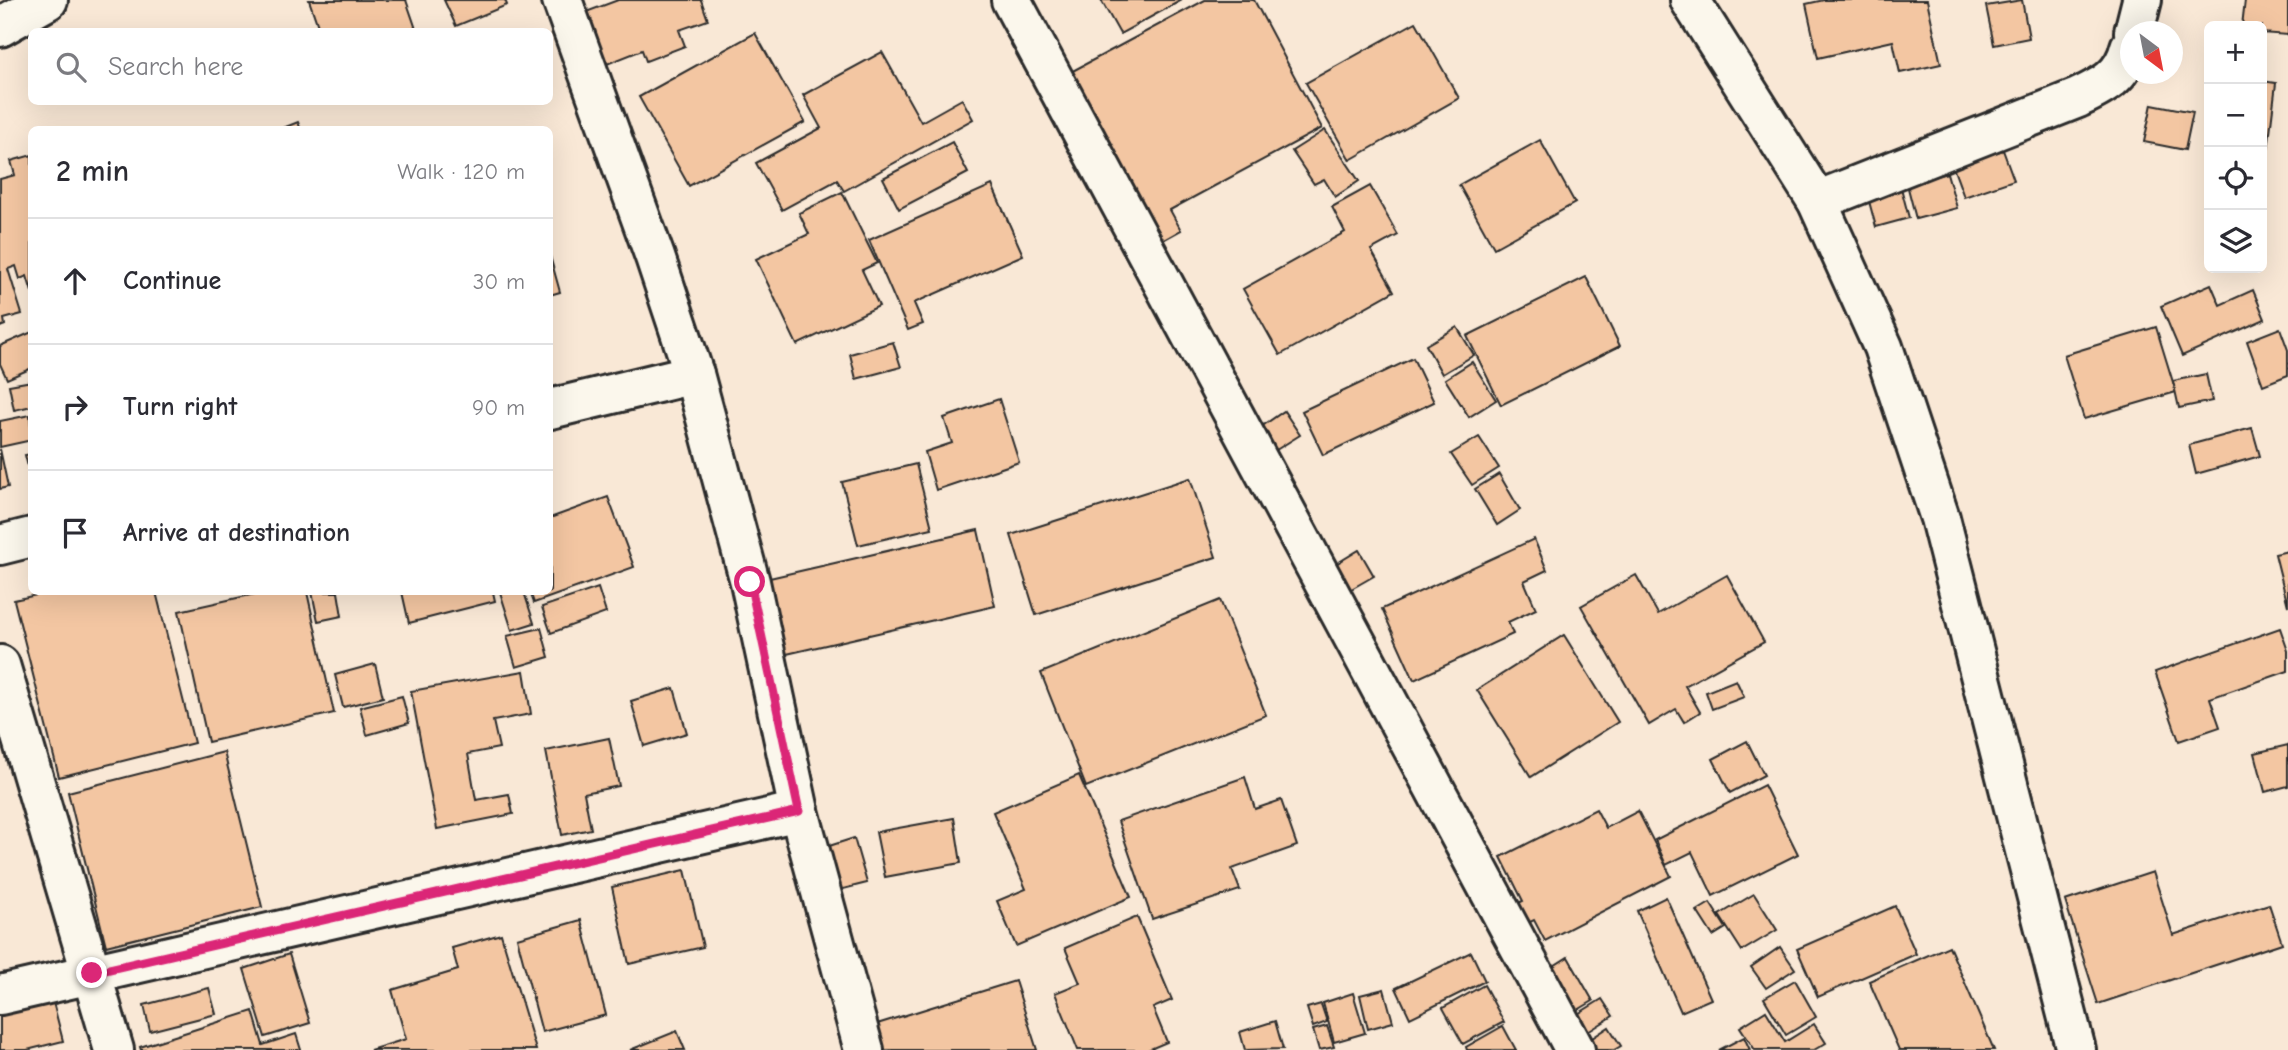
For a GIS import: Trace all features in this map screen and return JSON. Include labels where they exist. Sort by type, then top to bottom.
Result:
[{"type":"street","points":[[0,27],[48,0]]},
{"type":"street","points":[[562,0],[694,374],[750,582],[799,811],[864,1050]]},
{"type":"street","points":[[1011,0],[1575,1050]]},
{"type":"street","points":[[1690,0],[1817,201],[1883,346],[1940,518],[2076,1050]]},
{"type":"street","points":[[2137,21],[2142,0]]},
{"type":"street","points":[[1817,201],[2078,98],[2109,83],[2120,69]]},
{"type":"street","points":[[553,408],[694,374]]},
{"type":"street","points":[[0,545],[28,538]]},
{"type":"street","points":[[0,665],[114,1050]]},
{"type":"street","points":[[0,995],[799,811]]},
{"type":"building","points":[[309,0],[406,0],[416,28],[319,28]]},
{"type":"building","points":[[444,0],[505,0],[507,5],[456,26]]},
{"type":"building","points":[[618,0],[701,0],[708,20],[679,30],[685,46],[646,61],[642,50],[607,64],[586,12]]},
{"type":"building","points":[[1101,0],[1182,0],[1120,34]]},
{"type":"building","points":[[1205,0],[1254,0],[1322,128],[1170,210],[1181,230],[1158,243],[1067,74]]},
{"type":"building","points":[[1824,0],[1927,0],[1941,64],[1900,73],[1893,41],[1818,58],[1806,4]]},
{"type":"building","points":[[2022,0],[2029,38],[1994,45],[1986,6]]},
{"type":"building","points":[[2245,0],[2288,0],[2288,35],[2267,33],[2267,21],[2243,21]]},
{"type":"building","points":[[1416,22],[1459,98],[1350,160],[1306,83]]},
{"type":"building","points":[[755,33],[805,122],[689,186],[639,97]]},
{"type":"building","points":[[882,52],[921,122],[962,99],[973,119],[844,191],[837,180],[782,210],[756,163],[821,128],[803,95]]},
{"type":"building","points":[[2267,82],[2276,83],[2267,157]]},
{"type":"building","points":[[2152,104],[2193,112],[2185,150],[2144,142]]},
{"type":"building","points":[[1325,130],[1359,181],[1335,197],[1324,179],[1314,184],[1292,151]]},
{"type":"building","points":[[1540,140],[1575,203],[1494,248],[1459,185]]},
{"type":"building","points":[[952,142],[968,173],[899,209],[883,178]]},
{"type":"building","points":[[2003,150],[2014,180],[1964,197],[1953,167]]},
{"type":"building","points":[[28,156],[28,279],[27,276],[20,279],[16,266],[8,269],[22,314],[4,319],[5,325],[0,327],[0,179],[15,175],[11,161]]},
{"type":"building","points":[[1947,173],[1957,208],[1916,219],[1907,184]]},
{"type":"building","points":[[1900,184],[1909,218],[1876,227],[1867,194]]},
{"type":"building","points":[[992,185],[1023,255],[914,303],[923,324],[908,330],[869,240]]},
{"type":"building","points":[[1370,186],[1398,235],[1371,250],[1394,291],[1280,355],[1243,289],[1345,232],[1332,207]]},
{"type":"building","points":[[842,192],[877,263],[862,270],[879,306],[797,345],[756,259],[809,234],[799,213]]},
{"type":"building","points":[[553,267],[560,292],[553,294]]},
{"type":"building","points":[[1586,277],[1620,346],[1501,405],[1467,336]]},
{"type":"building","points":[[2211,284],[2220,305],[2253,290],[2265,319],[2182,356],[2161,306]]},
{"type":"building","points":[[1457,327],[1474,355],[1442,374],[1426,345]]},
{"type":"building","points":[[2156,327],[2176,392],[2084,419],[2064,355]]},
{"type":"building","points":[[2280,328],[2288,350],[2288,375],[2263,385],[2247,341]]},
{"type":"building","points":[[28,334],[28,370],[7,379],[0,364],[0,346]]},
{"type":"building","points":[[893,342],[901,367],[856,379],[850,354]]},
{"type":"building","points":[[1413,358],[1434,402],[1323,455],[1302,411]]},
{"type":"building","points":[[1472,362],[1496,400],[1469,417],[1445,379]]},
{"type":"building","points":[[2206,374],[2212,401],[2179,408],[2173,381]]},
{"type":"building","points":[[28,382],[28,407],[14,410],[9,385]]},
{"type":"building","points":[[999,399],[1019,462],[936,490],[925,452],[952,443],[944,418]]},
{"type":"building","points":[[1284,411],[1300,435],[1273,452],[1258,429]]},
{"type":"building","points":[[28,415],[28,441],[0,447],[0,421]]},
{"type":"building","points":[[2252,428],[2260,456],[2196,474],[2189,445]]},
{"type":"building","points":[[1479,437],[1499,468],[1472,485],[1451,454]]},
{"type":"building","points":[[0,449],[8,487],[0,489]]},
{"type":"building","points":[[916,464],[932,528],[858,545],[842,482]]},
{"type":"building","points":[[1499,474],[1520,510],[1497,525],[1475,489]]},
{"type":"building","points":[[1190,478],[1216,557],[1036,615],[1011,535]]},
{"type":"building","points":[[608,497],[634,567],[534,603],[531,595],[553,595],[553,517]]},
{"type":"building","points":[[978,530],[995,606],[778,656],[761,580]]},
{"type":"building","points":[[1534,539],[1547,570],[1524,581],[1536,609],[1508,622],[1513,634],[1414,680],[1382,609]]},
{"type":"building","points":[[1359,550],[1374,576],[1346,592],[1331,567]]},
{"type":"building","points":[[2288,551],[2288,606],[2275,554]]},
{"type":"building","points":[[1636,575],[1658,614],[1727,575],[1764,642],[1685,686],[1700,712],[1684,722],[1676,709],[1649,725],[1581,606]]},
{"type":"building","points":[[598,588],[606,613],[551,633],[542,607]]},
{"type":"building","points":[[36,595],[157,595],[194,743],[59,777],[14,600]]},
{"type":"building","points":[[251,595],[308,595],[334,713],[208,742],[179,611]]},
{"type":"building","points":[[313,595],[338,595],[342,616],[318,621]]},
{"type":"building","points":[[403,595],[494,595],[495,601],[409,623]]},
{"type":"building","points":[[501,595],[525,595],[534,623],[512,630]]},
{"type":"building","points":[[1220,600],[1266,715],[1086,787],[1041,673]]},
{"type":"building","points":[[541,628],[549,657],[516,667],[507,636]]},
{"type":"building","points":[[2280,628],[2288,651],[2288,671],[2210,698],[2220,727],[2179,741],[2155,672]]},
{"type":"building","points":[[1564,635],[1618,722],[1531,777],[1477,690]]},
{"type":"building","points":[[375,664],[383,697],[343,707],[335,675]]},
{"type":"building","points":[[524,671],[531,714],[493,721],[499,748],[468,754],[476,800],[509,794],[513,814],[437,829],[411,691]]},
{"type":"building","points":[[1736,680],[1744,697],[1712,709],[1706,692]]},
{"type":"building","points":[[674,688],[687,733],[644,746],[631,701]]},
{"type":"building","points":[[402,696],[409,723],[367,735],[360,707]]},
{"type":"building","points":[[609,738],[619,786],[584,793],[591,829],[562,835],[546,751]]},
{"type":"building","points":[[1747,741],[1764,775],[1730,793],[1713,759]]},
{"type":"building","points":[[2288,745],[2288,786],[2265,792],[2255,753]]},
{"type":"building","points":[[224,752],[262,907],[106,946],[68,792]]},
{"type":"building","points":[[1079,775],[1131,897],[1016,946],[997,901],[1026,889],[993,812]]},
{"type":"building","points":[[1245,777],[1255,809],[1281,800],[1297,846],[1232,869],[1240,890],[1152,919],[1118,821]]},
{"type":"building","points":[[1764,785],[1798,854],[1713,896],[1692,852],[1666,865],[1655,840]]},
{"type":"building","points":[[1596,809],[1606,828],[1638,811],[1671,876],[1545,941],[1534,920],[1526,924],[1516,904],[1523,901],[1501,857]]},
{"type":"building","points":[[954,818],[961,863],[885,877],[876,832]]},
{"type":"building","points":[[854,838],[867,883],[835,891],[823,848]]},
{"type":"building","points":[[685,870],[703,947],[629,964],[612,887]]},
{"type":"building","points":[[2153,872],[2173,935],[2269,904],[2282,943],[2098,1004],[2065,901]]},
{"type":"building","points":[[1754,894],[1777,930],[1742,951],[1719,915]]},
{"type":"building","points":[[1666,897],[1711,999],[1681,1012],[1637,911]]},
{"type":"building","points":[[1710,903],[1726,928],[1713,936],[1697,911]]},
{"type":"building","points":[[1895,906],[1916,954],[1818,997],[1797,949]]},
{"type":"building","points":[[1137,917],[1172,1000],[1153,1008],[1167,1042],[1148,1050],[1078,1050],[1055,993],[1080,983],[1065,948]]},
{"type":"building","points":[[581,920],[606,1015],[542,1032],[517,938]]},
{"type":"building","points":[[501,934],[536,1050],[370,1050],[406,1039],[392,990],[458,970],[452,948]]},
{"type":"building","points":[[1949,946],[1994,1050],[1899,1050],[1869,981]]},
{"type":"building","points":[[1780,947],[1795,969],[1766,988],[1751,967]]},
{"type":"building","points":[[1471,952],[1485,981],[1410,1018],[1396,988]]},
{"type":"building","points":[[289,954],[310,1023],[265,1037],[244,969]]},
{"type":"building","points":[[1568,957],[1593,1001],[1566,1017],[1541,974]]},
{"type":"building","points":[[1795,980],[1816,1017],[1786,1035],[1764,998]]},
{"type":"building","points":[[1015,981],[1037,1050],[882,1050],[874,1025]]},
{"type":"building","points":[[1484,985],[1504,1022],[1463,1044],[1443,1008]]},
{"type":"building","points":[[209,988],[216,1014],[150,1031],[144,1005]]},
{"type":"building","points":[[1384,989],[1393,1022],[1368,1029],[1360,995]]},
{"type":"building","points":[[1353,993],[1365,1033],[1334,1042],[1323,1003]]},
{"type":"building","points":[[1602,999],[1613,1016],[1580,1037],[1568,1020]]},
{"type":"building","points":[[53,1002],[63,1041],[27,1050],[0,1050],[0,1016]]},
{"type":"building","points":[[1321,1004],[1327,1022],[1313,1027],[1307,1008]]},
{"type":"building","points":[[253,1011],[263,1045],[296,1034],[301,1050],[141,1050],[140,1047]]},
{"type":"building","points":[[1766,1011],[1785,1042],[1814,1024],[1826,1043],[1814,1050],[1755,1050],[1740,1027]]},
{"type":"building","points":[[1275,1021],[1283,1049],[1245,1050],[1240,1032]]},
{"type":"building","points":[[1327,1026],[1334,1047],[1319,1050],[1313,1030]]},
{"type":"building","points":[[1503,1026],[1516,1050],[1467,1050],[1466,1047]]},
{"type":"building","points":[[1609,1027],[1621,1046],[1614,1050],[1586,1050],[1583,1044]]},
{"type":"building","points":[[677,1031],[685,1050],[630,1050]]},
{"type":"building","points":[[1744,1037],[1750,1050],[1719,1050]]},
{"type":"route","points":[[92,973],[799,811],[750,582]]}]
